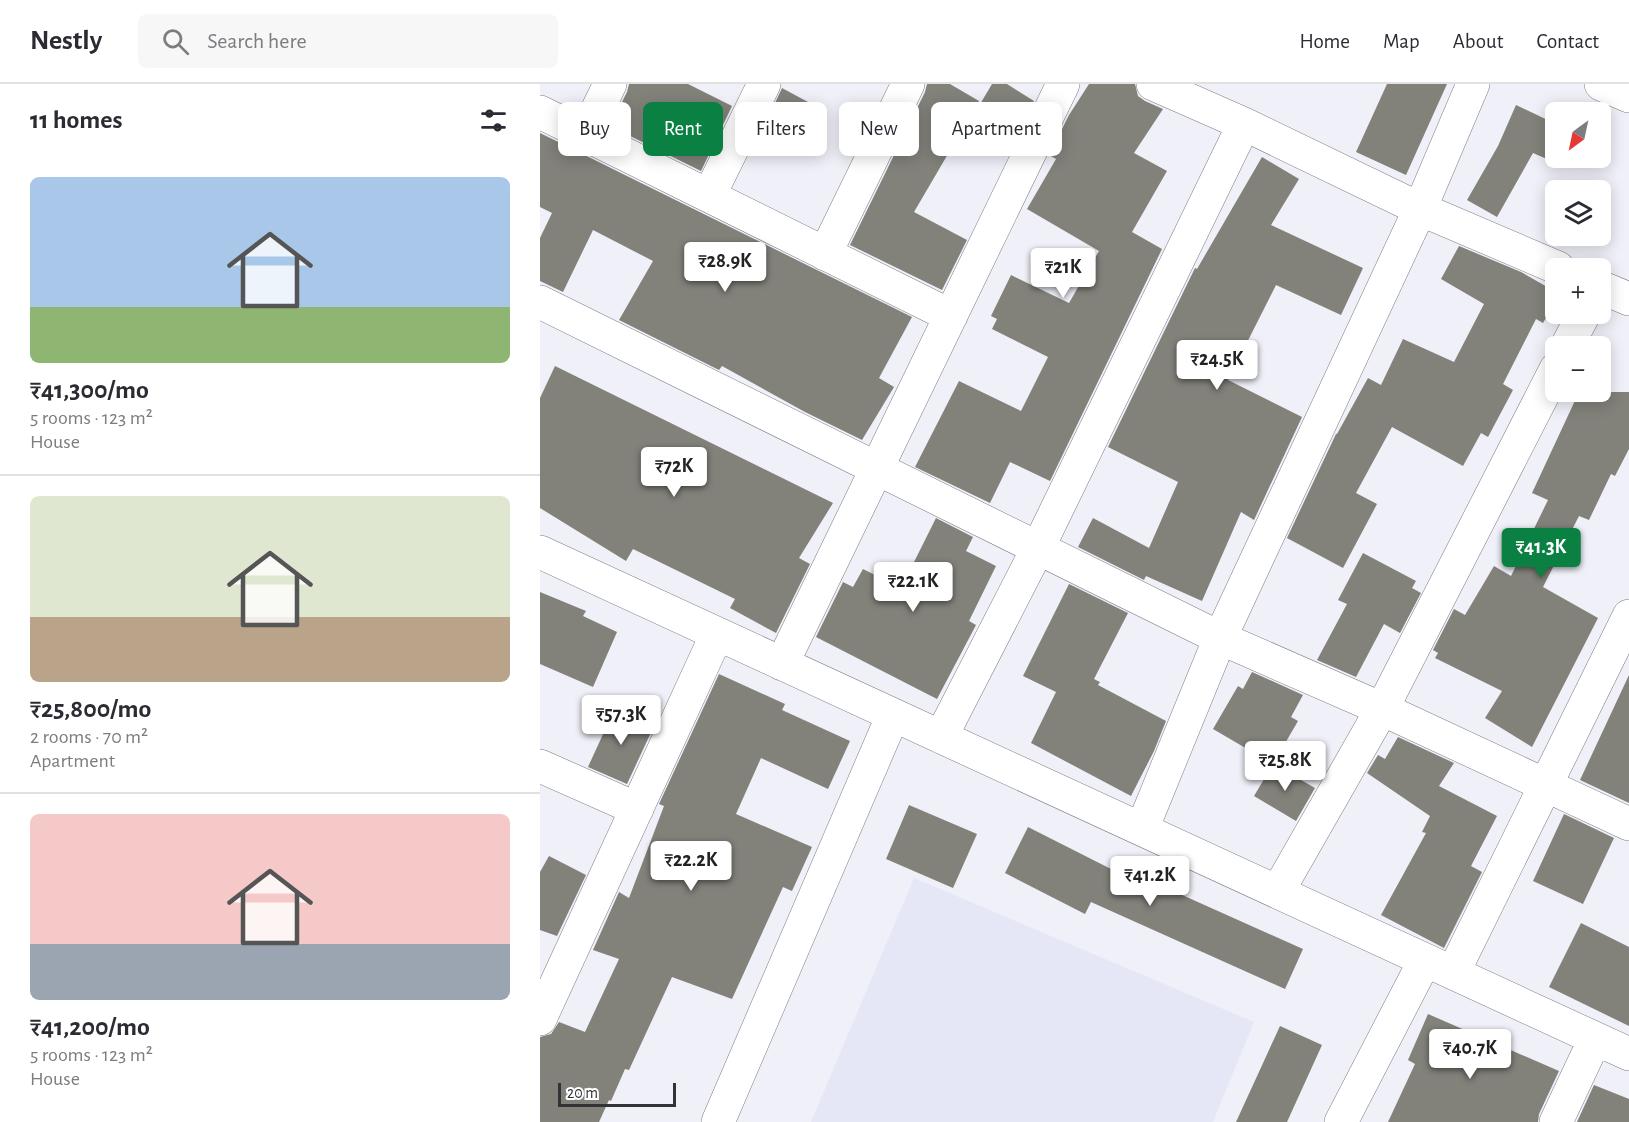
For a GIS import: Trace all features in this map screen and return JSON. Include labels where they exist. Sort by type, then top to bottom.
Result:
[{"type":"street","points":[[601,102],[610,84]]},
{"type":"street","points":[[709,196],[764,84]]},
{"type":"street","points":[[825,254],[908,84]]},
{"type":"street","points":[[782,664],[1063,84]]},
{"type":"street","points":[[1154,84],[1244,124],[1420,209],[1545,262]]},
{"type":"street","points":[[1142,829],[1220,638],[1420,209],[1473,84]]},
{"type":"street","points":[[1601,84],[1629,96]]},
{"type":"street","points":[[540,112],[558,121]]},
{"type":"street","points":[[941,737],[1038,548],[1244,124]]},
{"type":"street","points":[[628,156],[951,316]]},
{"type":"street","points":[[1611,292],[1629,299]]},
{"type":"street","points":[[540,302],[1220,638],[1382,709],[1629,824]]},
{"type":"street","points":[[1278,891],[1382,709],[1545,390]]},
{"type":"street","points":[[540,552],[1629,1054]]},
{"type":"street","points":[[1341,1122],[1439,967],[1546,785],[1622,648],[1629,616]]},
{"type":"street","points":[[540,1019],[552,960],[637,809],[717,634]]},
{"type":"street","points":[[718,1122],[893,715]]},
{"type":"street","points":[[540,766],[637,809]]},
{"type":"street","points":[[1556,1122],[1595,1039]]},
{"type":"shaded area","points":[[914,878],[1254,1022],[1213,1122],[811,1122]]},
{"type":"building","points":[[629,84],[688,84],[732,106],[723,125],[723,102],[643,102],[643,142],[631,136],[631,102],[622,102]]},
{"type":"building","points":[[927,84],[950,84],[979,101],[931,102],[931,156],[947,156],[914,212],[967,240],[942,290],[850,245],[894,156],[919,156],[919,104]]},
{"type":"building","points":[[992,84],[1007,84],[1034,101],[1034,102],[981,102]]},
{"type":"building","points":[[1089,84],[1135,84],[1138,96],[1163,109],[1134,153],[1167,171],[1132,232],[1162,249],[1050,481],[1010,462],[990,503],[915,467],[959,381],[1021,411],[1048,357],[992,329],[997,319],[991,316],[1011,275],[1069,303],[1099,251],[1027,209],[1056,159],[1051,156],[1062,156],[1062,129]]},
{"type":"building","points":[[1387,84],[1447,84],[1406,175],[1356,152]]},
{"type":"building","points":[[782,88],[808,102],[775,102]]},
{"type":"building","points":[[1516,105],[1545,119],[1545,158],[1533,153],[1497,217],[1467,200],[1498,146]]},
{"type":"building","points":[[540,133],[558,142],[558,156],[586,156],[912,317],[879,378],[894,387],[862,440],[805,412],[722,366],[719,370],[619,320],[653,261],[593,230],[563,292],[540,281],[540,238],[552,213],[540,207]]},
{"type":"building","points":[[671,156],[708,156],[701,171]]},
{"type":"building","points":[[1262,157],[1299,179],[1271,225],[1363,268],[1341,315],[1276,285],[1228,380],[1302,417],[1254,520],[1241,512],[1202,601],[1146,576],[1144,580],[1078,547],[1093,518],[1149,548],[1178,482],[1108,447],[1195,268],[1197,269]]},
{"type":"building","points":[[1459,246],[1521,272],[1545,286],[1545,320],[1543,323],[1536,319],[1503,384],[1513,390],[1488,437],[1481,433],[1463,466],[1392,427],[1356,493],[1377,504],[1343,568],[1287,538],[1336,434],[1368,378],[1381,385],[1403,339],[1454,362],[1484,304],[1441,279]]},
{"type":"building","points":[[555,366],[833,503],[799,558],[810,564],[776,633],[730,608],[735,599],[633,549],[626,561],[540,508],[540,398]]},
{"type":"building","points":[[1611,392],[1629,392],[1629,449],[1615,476],[1611,474],[1589,520],[1579,516],[1543,587],[1598,618],[1532,747],[1485,718],[1502,691],[1435,658],[1438,653],[1433,650],[1454,609],[1465,615],[1494,566],[1511,576],[1548,500],[1532,493],[1574,402],[1611,402]]},
{"type":"building","points":[[936,518],[973,537],[966,551],[996,566],[969,621],[976,625],[937,699],[816,637],[843,582],[853,587],[863,569],[901,588]]},
{"type":"building","points":[[1363,553],[1416,581],[1412,588],[1421,593],[1400,633],[1384,624],[1356,677],[1317,660],[1347,604],[1338,600]]},
{"type":"building","points":[[1069,584],[1128,613],[1094,679],[1100,682],[1098,685],[1166,721],[1154,751],[1131,796],[1031,743],[1056,692],[1023,676]]},
{"type":"building","points":[[540,592],[586,611],[583,616],[617,632],[593,687],[540,664]]},
{"type":"building","points":[[1252,672],[1303,695],[1291,717],[1298,721],[1273,764],[1213,729],[1238,686],[1243,689]]},
{"type":"building","points":[[719,674],[785,704],[782,710],[850,741],[828,789],[761,758],[736,814],[812,847],[792,891],[783,887],[732,999],[672,977],[629,1070],[625,1069],[599,1122],[540,1122],[540,1037],[551,1034],[559,1022],[585,1032],[619,959],[593,950],[619,892],[629,898],[664,806],[659,804]]},
{"type":"building","points":[[1629,675],[1629,803],[1580,780]]},
{"type":"building","points":[[615,708],[654,726],[627,784],[588,767]]},
{"type":"building","points":[[1398,737],[1454,763],[1439,786],[1497,816],[1471,866],[1482,872],[1444,948],[1381,915],[1426,833],[1422,832],[1430,816],[1367,773],[1378,755],[1385,759]]},
{"type":"building","points":[[1273,764],[1315,788],[1296,821],[1254,796]]},
{"type":"building","points":[[909,805],[977,834],[953,888],[886,859]]},
{"type":"building","points":[[1564,814],[1614,838],[1583,904],[1533,881]]},
{"type":"building","points":[[1028,827],[1111,869],[1113,864],[1303,949],[1285,989],[1091,902],[1085,914],[1005,873]]},
{"type":"building","points":[[549,856],[586,875],[557,936],[540,930],[540,872]]},
{"type":"building","points":[[1581,923],[1629,947],[1629,1026],[1549,987]]},
{"type":"building","points":[[1428,1014],[1559,1071],[1539,1114],[1538,1122],[1388,1122],[1415,1064],[1408,1060]]},
{"type":"building","points":[[1280,1026],[1322,1045],[1287,1122],[1236,1122]]},
{"type":"building","points":[[1594,1085],[1629,1099],[1629,1122],[1577,1122]]}]
